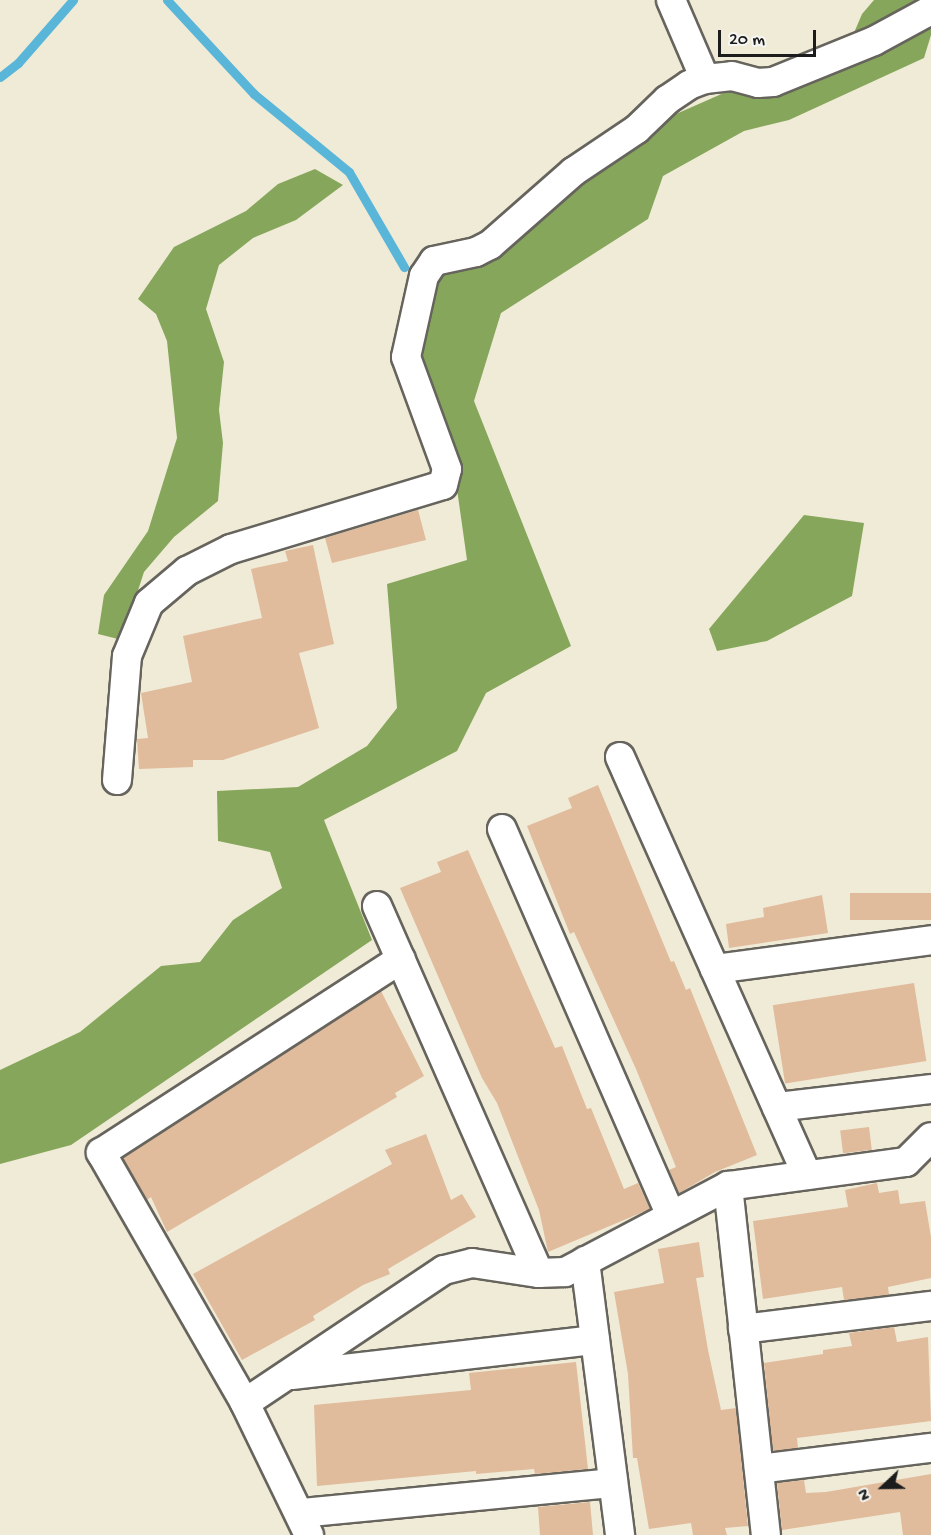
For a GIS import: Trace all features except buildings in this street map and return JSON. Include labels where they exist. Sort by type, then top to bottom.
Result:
[{"type":"street","points":[[670,0],[705,79]]},
{"type":"street","points":[[117,780],[127,656],[149,603],[187,571],[231,549],[443,485],[447,469],[406,357],[427,269],[434,261],[476,252],[490,245],[573,172],[637,129],[667,100],[705,79],[732,76],[758,83],[773,82],[874,41],[931,10]]},
{"type":"street","points":[[620,757],[807,1175]]},
{"type":"street","points":[[502,829],[671,1216]]},
{"type":"street","points":[[377,906],[539,1274]]},
{"type":"street","points":[[715,969],[931,940]]},
{"type":"street","points":[[400,959],[101,1153],[245,1403],[305,1524],[614,1483]]},
{"type":"street","points":[[777,1107],[931,1089]]},
{"type":"street","points":[[245,1403],[444,1270],[472,1263],[539,1274],[565,1272],[728,1186],[918,1161],[931,1137]]},
{"type":"street","points":[[728,1186],[766,1535]]},
{"type":"street","points":[[585,1261],[620,1535]]},
{"type":"street","points":[[743,1329],[931,1306]]},
{"type":"street","points":[[287,1376],[595,1340]]},
{"type":"street","points":[[759,1470],[931,1448]]},
{"type":"green space","points":[[874,0],[931,0],[931,35],[924,58],[789,120],[744,131],[663,176],[648,219],[501,313],[474,401],[571,646],[486,693],[457,751],[324,820],[372,940],[71,1145],[0,1164],[0,1070],[80,1032],[161,966],[200,962],[233,920],[282,888],[270,852],[218,841],[217,791],[298,787],[367,746],[397,708],[387,584],[467,560],[456,482],[417,357],[440,269],[676,114],[726,92],[761,94],[839,68],[862,14]]},
{"type":"green space","points":[[315,169],[343,185],[296,220],[253,238],[219,265],[206,309],[224,362],[219,410],[223,443],[218,501],[174,537],[144,572],[122,640],[98,634],[104,595],[148,531],[177,438],[167,341],[156,314],[138,299],[174,247],[246,211],[278,184]]},
{"type":"green space","points":[[804,515],[864,523],[852,596],[767,641],[717,651],[709,629]]},
{"type":"waterway","points":[[0,77],[18,63],[73,0]]},
{"type":"waterway","points":[[167,0],[254,94],[349,172],[404,267]]}]
